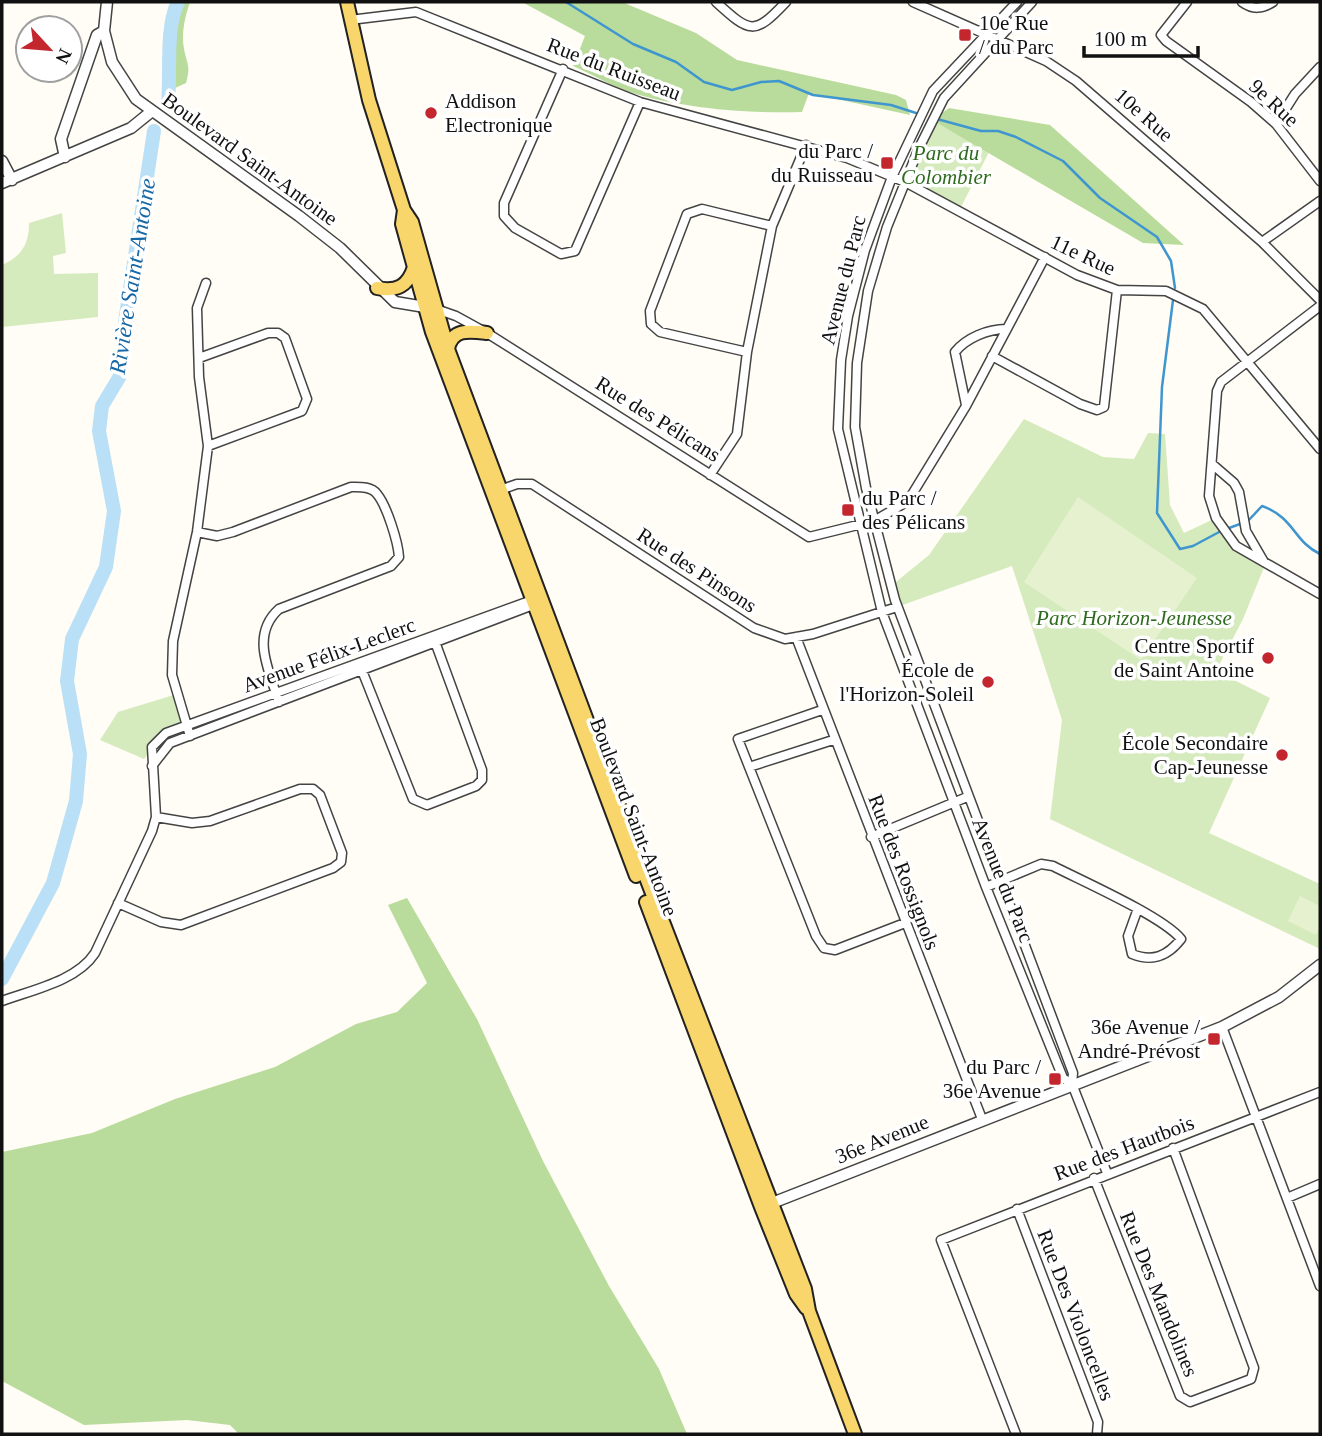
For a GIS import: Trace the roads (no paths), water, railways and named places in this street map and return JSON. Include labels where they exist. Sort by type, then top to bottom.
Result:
[{"type":"main road","points":[[347,2],[369,100],[404,210],[412,222],[431,308]]},
{"type":"main road","points":[[404,210],[402,224],[414,267],[431,308]]},
{"type":"main road","points":[[377,288],[390,291],[401,287],[410,279],[414,267]]},
{"type":"main road","name":"Boulevard Saint-Antoine","points":[[431,308],[432,332],[497,492]]},
{"type":"main road","name":"Boulevard Saint-Antoine","points":[[431,308],[448,349],[536,601],[766,1205],[796,1294],[809,1311],[855,1434]]},
{"type":"main road","points":[[448,349],[450,340],[456,334],[467,331],[487,333]]},
{"type":"street","name":"Boulevard Saint-Antoine","points":[[107,2],[104,31],[112,62],[123,82],[152,111],[340,248],[377,288],[395,302],[431,308]]},
{"type":"street","points":[[716,2],[750,28],[764,25],[786,2]]},
{"type":"street","name":"10e Rue","points":[[913,2],[1046,61],[1076,81],[1262,242],[1320,300]]},
{"type":"street","name":"Avenue du Parc","points":[[1017,2],[933,91],[892,177],[865,250],[841,360],[838,429],[882,612],[908,686],[1063,1079],[1072,1084]]},
{"type":"street","name":"Avenue du Parc","points":[[1032,2],[938,107],[905,182],[875,266],[857,363],[855,427],[874,521],[923,682],[1073,1073],[1072,1084],[1107,1173]]},
{"type":"street","name":"9e Rue","points":[[1187,2],[1161,35],[1276,124],[1320,181]]},
{"type":"street","points":[[1242,2],[1253,8],[1264,8],[1273,2]]},
{"type":"street","name":"Rue du Ruisseau","points":[[350,20],[416,12],[640,102],[806,145],[905,182]]},
{"type":"street","points":[[65,156],[61,139],[97,36],[104,31]]},
{"type":"street","points":[[1276,124],[1295,94],[1320,67]]},
{"type":"street","points":[[563,69],[505,203],[504,216],[515,228],[561,254],[575,251],[640,102]]},
{"type":"street","points":[[2,161],[7,182],[131,128],[152,111]]},
{"type":"street","points":[[710,475],[737,434],[742,416],[747,352],[772,226],[806,145]]},
{"type":"street","name":"11e Rue","points":[[905,182],[1045,257],[1117,290],[1166,291],[1182,296],[1203,309],[1320,449]]},
{"type":"street","points":[[1262,242],[1320,201]]},
{"type":"street","points":[[747,352],[660,332],[651,324],[650,311],[687,214],[702,209],[772,226]]},
{"type":"street","name":"Rue des Pélicans","points":[[431,308],[456,316],[487,333],[809,537],[874,521],[908,501],[967,406],[1045,257]]},
{"type":"street","points":[[190,736],[172,675],[173,641],[197,532],[208,446],[197,308],[206,283]]},
{"type":"street","points":[[992,356],[1080,404],[1097,410],[1104,407],[1117,290]]},
{"type":"street","points":[[1320,306],[1221,382],[1217,391],[1209,496],[1216,518],[1236,546],[1265,565],[1320,594]]},
{"type":"street","points":[[967,406],[956,352],[962,344],[994,329],[1006,329]]},
{"type":"street","points":[[199,358],[278,332],[285,338],[307,399],[302,411],[208,446]]},
{"type":"street","points":[[1212,464],[1234,483],[1239,492],[1246,531],[1265,565]]},
{"type":"street","name":"Rue des Pinsons","points":[[497,492],[517,484],[532,484],[754,628],[785,639],[813,634],[898,607]]},
{"type":"street","points":[[197,532],[217,536],[233,532],[351,487],[368,488],[377,494],[398,543],[398,557],[391,566],[279,610],[268,619],[263,638],[264,657],[278,698]]},
{"type":"street","name":"Avenue Félix-Leclerc","points":[[152,766],[170,743],[278,698],[536,601]]},
{"type":"street","name":"Rue des Rossignols","points":[[796,637],[833,740],[982,1119]]},
{"type":"street","points":[[361,667],[413,799],[427,805],[476,786],[482,780],[482,770],[435,640]]},
{"type":"street","points":[[908,686],[923,682]]},
{"type":"street","name":"Avenue Félix-Leclerc","points":[[2,1002],[87,965],[156,817],[152,747],[166,733],[278,698]]},
{"type":"street","points":[[822,710],[738,739],[824,948],[835,950],[905,923]]},
{"type":"street","points":[[749,767],[833,740]]},
{"type":"street","points":[[118,903],[161,922],[181,925],[333,868],[341,862],[342,853],[320,795],[313,789],[300,789],[209,821],[192,823],[156,817]]},
{"type":"street","points":[[871,837],[967,797]]},
{"type":"street","points":[[986,887],[1041,864],[1052,866],[1173,930],[1181,939],[1174,948],[1160,957],[1146,960],[1132,954],[1128,936],[1137,911]]},
{"type":"street","name":"36e Avenue","points":[[766,1205],[1222,1027],[1279,997],[1320,965]]},
{"type":"street","points":[[1222,1027],[1320,1286]]},
{"type":"street","name":"Rue des Hautbois","points":[[1016,1434],[941,1240],[1256,1115],[1320,1093]]},
{"type":"street","name":"Rue Des Mandolines","points":[[1094,1178],[1180,1396],[1190,1402],[1251,1379],[1254,1367],[1173,1148]]},
{"type":"street","points":[[1287,1198],[1320,1184]]},
{"type":"street","name":"Rue Des Violoncelles","points":[[1017,1209],[1098,1422],[1097,1434]]},
{"type":"waterway","name":"Rivière Saint-Antoine","points":[[168,103],[171,25],[178,2]]},
{"type":"waterway","points":[[566,2],[633,44],[676,62],[704,82],[732,90],[761,82],[779,81],[813,95],[891,105],[916,113]]},
{"type":"waterway","points":[[937,119],[981,131],[998,131],[1063,161],[1100,198],[1157,237],[1171,261],[1175,288]]},
{"type":"waterway","name":"Rivière Saint-Antoine","points":[[2,979],[53,883],[76,801],[80,754],[67,681],[72,639],[106,567],[114,511],[99,431],[102,406],[120,376],[125,322],[154,131]]},
{"type":"waterway","points":[[1173,300],[1162,387],[1157,513],[1180,549],[1193,546],[1221,531]]},
{"type":"waterway","points":[[1247,522],[1262,506],[1281,517],[1304,543],[1320,554]]},
{"type":"waterway","points":[[1229,528],[1240,524]]},
{"type":"place","name":"10e Rue / du Parc","points":[[965,35]]},
{"type":"place","name":"Addison Electronique","points":[[431,113]]},
{"type":"place","name":"du Parc / du Ruisseau","points":[[887,163]]},
{"type":"place","name":"du Parc / des Pélicans","points":[[848,510]]},
{"type":"place","name":"Centre Sportif de Saint Antoine","points":[[1268,658]]},
{"type":"place","name":"École de l'Horizon-Soleil","points":[[988,682]]},
{"type":"place","name":"École Secondaire Cap-Jeunesse","points":[[1282,755]]},
{"type":"place","name":"36e Avenue / André-Prévost","points":[[1214,1039]]},
{"type":"place","name":"du Parc / 36e Avenue","points":[[1055,1079]]},
{"type":"park label","name":"Parc du Colombier","points":[[946,165]]},
{"type":"park label","name":"Parc Horizon-Jeunesse","points":[[1134,618]]}]
